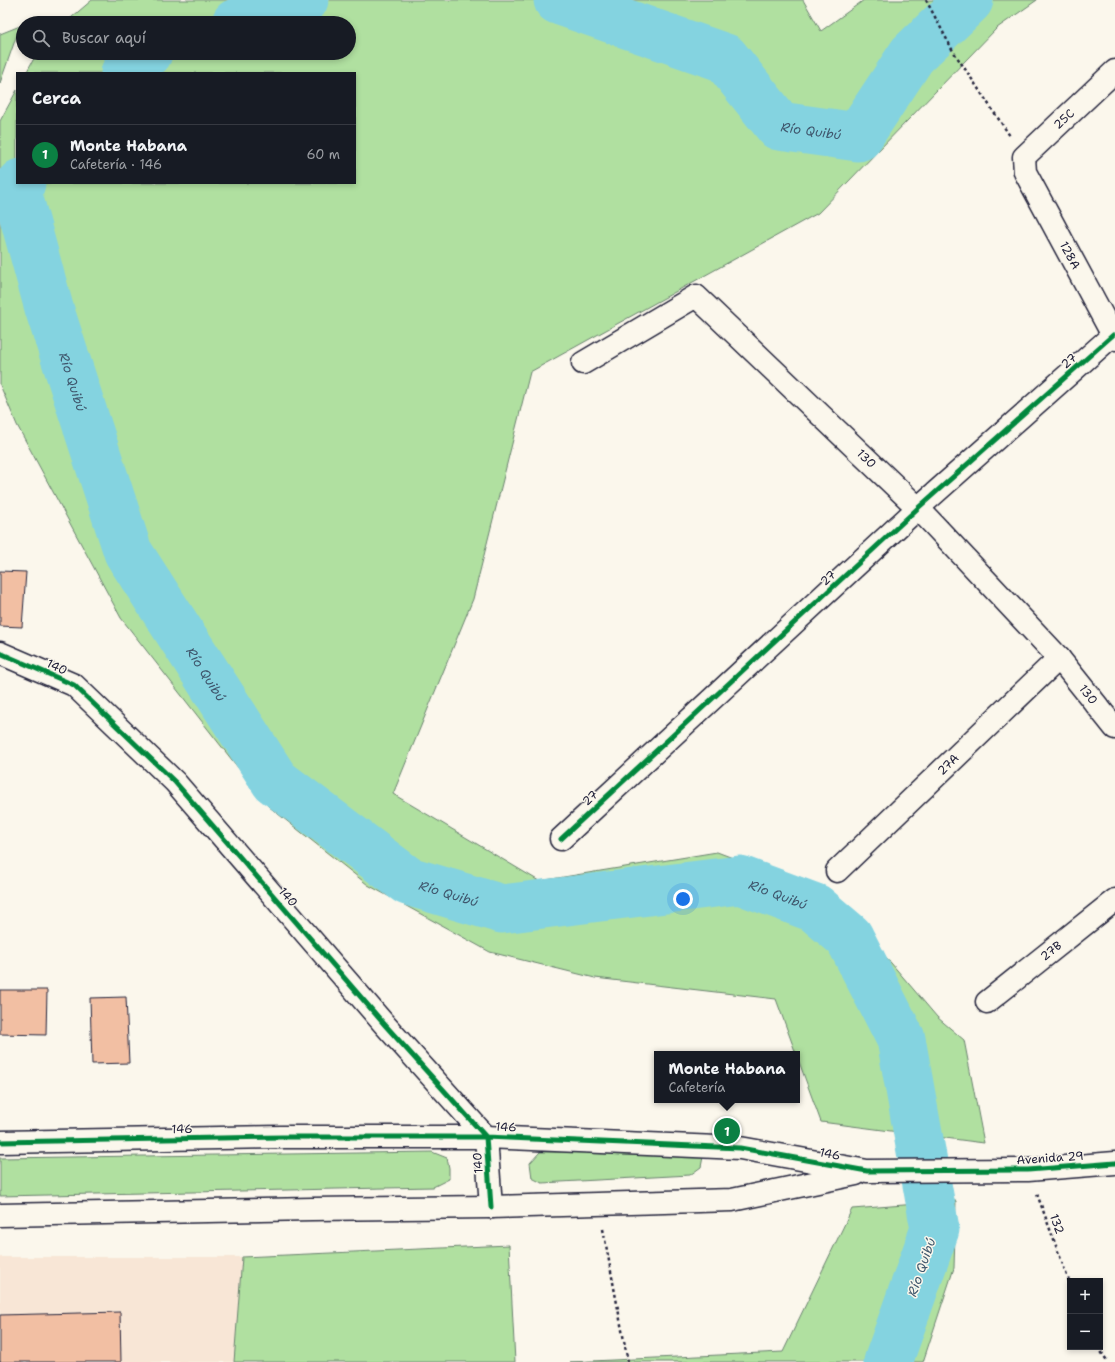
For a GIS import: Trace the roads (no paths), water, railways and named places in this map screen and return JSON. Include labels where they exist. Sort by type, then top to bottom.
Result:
[{"type":"street","name":"25C","points":[[1024,165],[1115,71]]},
{"type":"street","name":"128A","points":[[1024,165],[1114,337]]},
{"type":"street","name":"130","points":[[583,363],[696,296],[918,508],[1059,658],[1115,728]]},
{"type":"street","name":"27","points":[[561,839],[918,508],[1114,337]]},
{"type":"street","name":"140","points":[[0,653],[74,685],[175,782],[384,1025],[486,1137],[491,1207]]},
{"type":"street","name":"27A","points":[[837,871],[1059,658]]},
{"type":"street","name":"27B","points":[[986,1002],[1115,900]]},
{"type":"street","name":"146","points":[[0,1142],[282,1137],[486,1137],[740,1148],[867,1172]]},
{"type":"street","name":"Avenida 29","points":[[985,1170],[1028,1170],[1115,1163]]},
{"type":"street","name":"146","points":[[0,1215],[491,1207],[732,1200],[867,1172],[985,1170]]},
{"type":"waterway","name":"Río Quibú","points":[[257,16],[304,0]]},
{"type":"waterway","name":"Río Quibú","points":[[558,0],[725,58],[779,126],[858,137],[912,55],[969,0]]},
{"type":"waterway","name":"Río Quibú","points":[[126,72],[138,60]]},
{"type":"waterway","name":"Río Quibú","points":[[20,184],[16,188],[49,308],[128,552],[275,781],[408,881],[502,909],[740,880],[815,908],[849,937],[901,1039],[935,1229],[888,1362]]},
{"type":"place","name":"Monte Habana","points":[[727,1131]]}]
